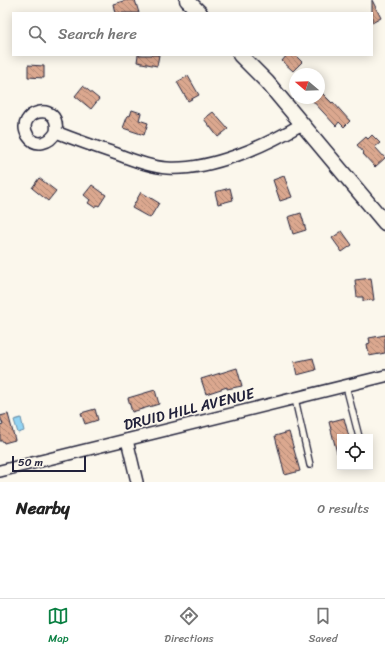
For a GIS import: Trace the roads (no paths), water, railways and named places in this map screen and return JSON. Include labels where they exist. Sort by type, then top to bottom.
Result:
[{"type":"street","points":[[187,0],[199,12]]},
{"type":"street","points":[[241,56],[267,82],[385,223]]},
{"type":"street","points":[[56,132],[137,162],[166,168],[188,168],[210,163],[261,146],[302,124]]},
{"type":"street","name":"DRUID HILL AVENUE","points":[[0,471],[385,376]]},
{"type":"street","points":[[127,440],[137,482]]},
{"type":"lane","points":[[346,386],[358,434]]},
{"type":"lane","points":[[295,399],[310,465]]},
{"type":"water","points":[[21,418],[24,431],[18,433],[14,420]]}]
